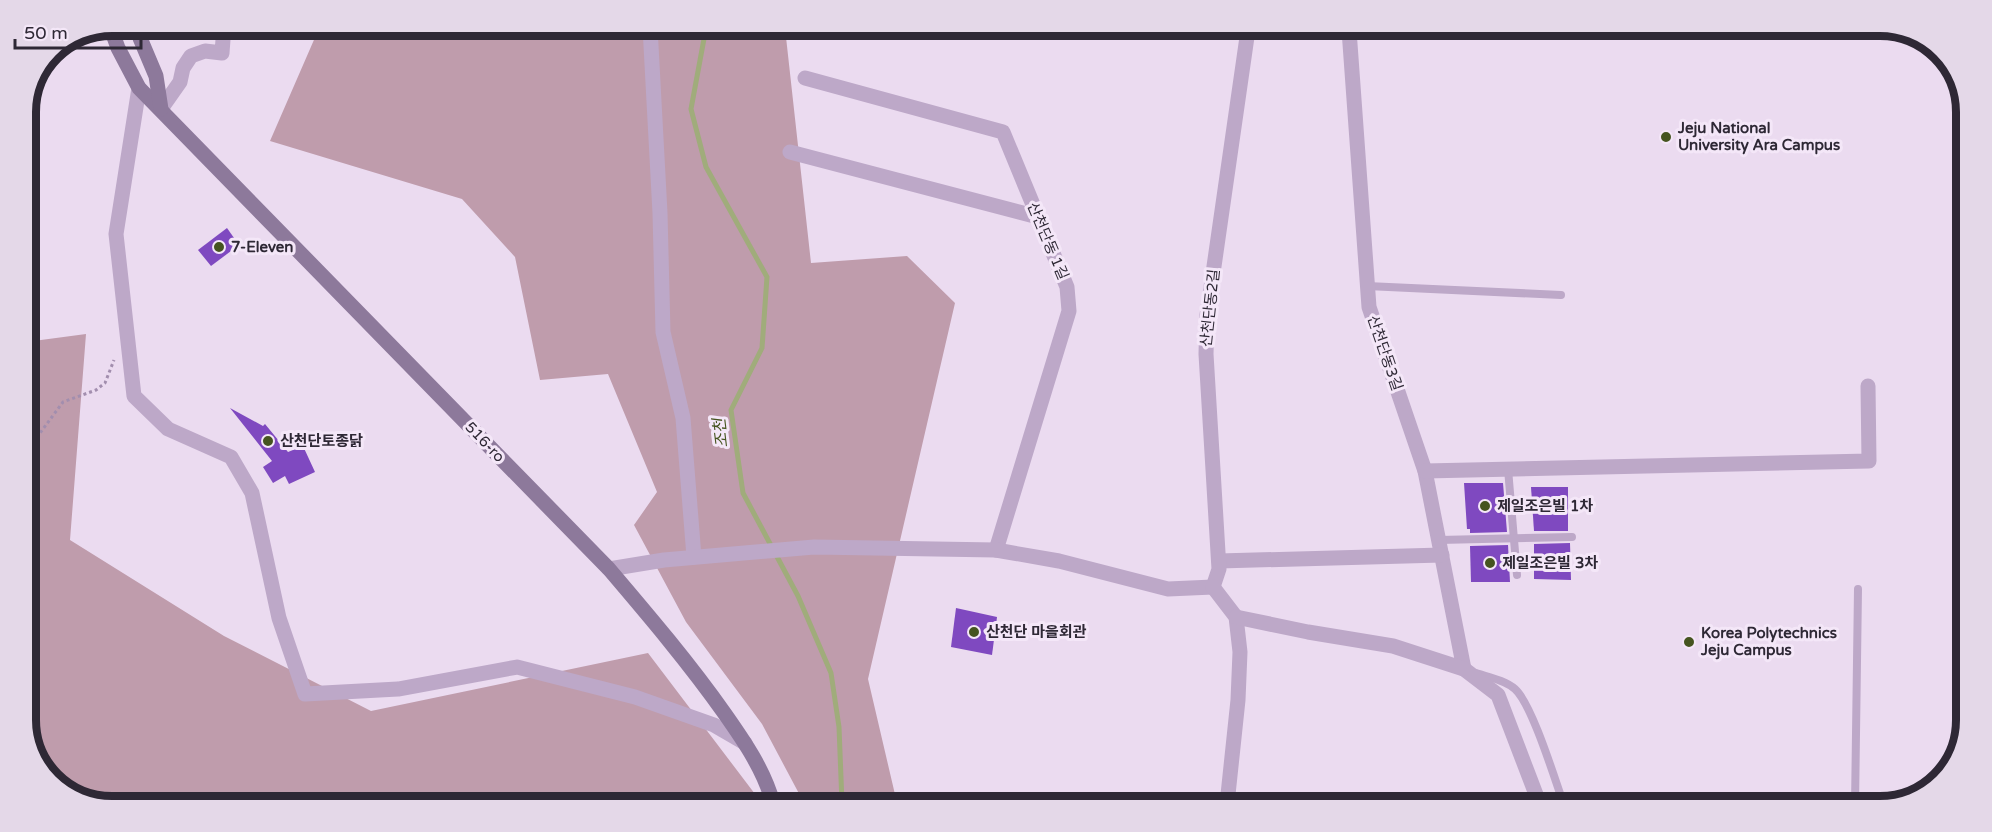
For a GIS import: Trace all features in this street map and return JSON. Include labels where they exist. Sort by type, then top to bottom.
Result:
[{"type":"main road","name":"516-ro","points":[[114,36],[139,88],[609,569],[712,696],[745,743],[770,796]]},
{"type":"main road","points":[[140,36],[156,76],[161,109]]},
{"type":"street","points":[[161,109],[180,82],[183,68],[191,56],[205,51],[222,53],[223,36]]},
{"type":"street","points":[[650,36],[660,213],[663,332],[683,418],[694,557]]},
{"type":"street","name":"산천단동2길","points":[[1213,587],[1219,561],[1206,354],[1208,315],[1247,36]]},
{"type":"street","name":"산천단동3길","points":[[1349,36],[1369,307],[1425,471],[1464,669]]},
{"type":"street","name":"산천단동 1길","points":[[805,78],[1003,132],[1067,287],[1069,310],[996,550]]},
{"type":"street","points":[[139,88],[116,234],[134,396],[168,429],[231,457],[252,493],[279,618],[305,694],[398,689],[517,667],[635,698],[714,725],[745,743]]},
{"type":"street","points":[[790,152],[1038,218]]},
{"type":"street","points":[[1425,471],[1869,461],[1868,386]]},
{"type":"street","points":[[609,569],[694,557],[814,547],[996,550],[1059,561],[1168,589],[1213,587],[1236,617],[1240,652],[1228,796]]},
{"type":"street","points":[[1219,561],[1440,547]]},
{"type":"street","points":[[1236,617],[1393,646],[1464,669],[1498,695],[1537,796]]},
{"type":"lane","points":[[1367,286],[1561,295]]},
{"type":"lane","points":[[1508,469],[1517,575]]},
{"type":"lane","points":[[1440,547],[1514,538],[1572,537]]},
{"type":"lane","points":[[1855,796],[1858,589]]},
{"type":"lane","points":[[1464,669],[1503,682],[1515,689],[1528,709],[1560,796]]},
{"type":"path","points":[[36,438],[63,402],[96,390],[105,383],[126,327]]},
{"type":"shaded area","points":[[316,36],[786,36],[811,263],[907,256],[955,303],[868,679],[895,796],[800,796],[762,724],[686,622],[634,525],[657,492],[608,374],[540,380],[515,257],[462,199],[270,141]]},
{"type":"shaded area","points":[[86,334],[70,540],[224,636],[371,711],[648,653],[756,796],[112,796],[97,795],[74,786],[55,770],[44,754],[36,725],[36,341]]},
{"type":"building","name":"7-Eleven","points":[[227,228],[239,245],[211,266],[198,250]]},
{"type":"building","points":[[230,408],[263,426],[265,424],[288,452],[303,446],[315,472],[289,484],[285,476],[273,483],[263,467],[272,461]]},
{"type":"building","name":"제일조은빌 1차","points":[[1464,483],[1503,483],[1507,532],[1470,533],[1470,529],[1467,529]]},
{"type":"building","points":[[1531,487],[1568,487],[1568,531],[1534,531]]},
{"type":"building","points":[[1570,543],[1571,580],[1534,579],[1534,544]]},
{"type":"building","name":"제일조은빌 3차","points":[[1508,545],[1510,582],[1471,582],[1470,546]]},
{"type":"building","name":"산천단 마을회관","points":[[956,608],[997,617],[992,655],[951,647]]},
{"type":"waterway","name":"조천","points":[[705,36],[691,109],[706,167],[767,277],[762,348],[731,410],[743,493],[798,596],[831,673],[839,727],[842,796]]},
{"type":"place","name":"Jeju National University Ara Campus","points":[[1666,137]]},
{"type":"place","name":"7-Eleven","points":[[219,247]]},
{"type":"place","name":"산천단토종닭","points":[[268,441]]},
{"type":"place","name":"제일조은빌 1차","points":[[1485,506]]},
{"type":"place","name":"제일조은빌 3차","points":[[1490,563]]},
{"type":"place","name":"산천단 마을회관","points":[[974,632]]},
{"type":"place","name":"Korea Polytechnics Jeju Campus","points":[[1689,642]]}]
